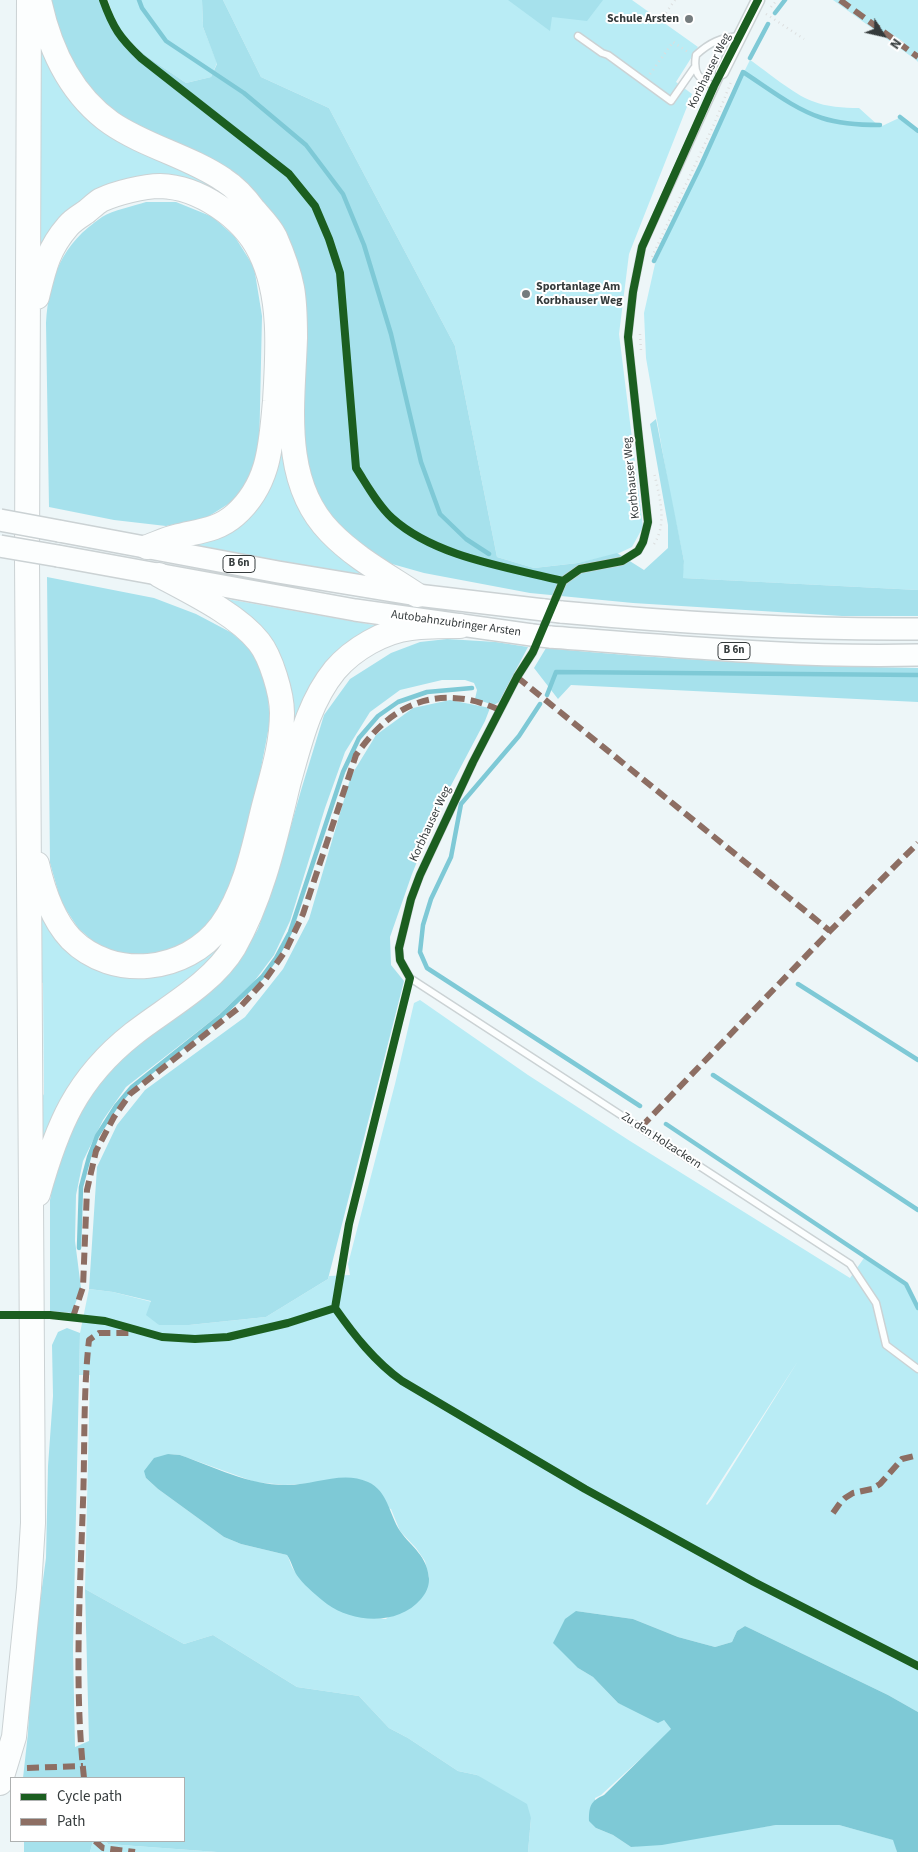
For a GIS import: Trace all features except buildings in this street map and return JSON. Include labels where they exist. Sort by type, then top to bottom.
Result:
[{"type":"highway","points":[[0,1782],[14,1737],[29,1588],[32,1523],[28,348],[29,0]]},
{"type":"highway","points":[[39,0],[48,38],[63,69],[84,98],[111,122],[137,137],[197,164],[225,180],[246,200],[274,236],[292,288],[295,320],[292,435],[297,471],[304,492],[314,512],[329,532],[362,560],[417,595]]},
{"type":"highway","points":[[28,348],[45,262],[56,241],[70,224],[101,200],[126,192],[160,186],[188,191],[220,205],[241,225],[260,251],[271,282],[277,316],[273,427],[263,478],[252,497],[234,516],[216,527],[199,533],[175,537],[147,547]]},
{"type":"highway","name":"Autobahnzubringer Arsten","points":[[0,520],[417,595],[644,620],[756,627],[918,629]]},
{"type":"highway","name":"Autobahnzubringer Arsten","points":[[0,546],[354,610],[541,636],[746,652],[875,656],[918,655]]},
{"type":"highway","points":[[29,835],[42,884],[58,922],[70,938],[83,950],[110,962],[127,966],[145,967],[166,963],[185,955],[203,944],[220,926],[232,906],[248,866],[280,747],[282,712],[276,675],[260,642],[234,619],[159,575]]},
{"type":"highway","points":[[30,1220],[58,1129],[94,1070],[134,1034],[214,972],[232,949],[256,900],[309,713],[322,687],[337,668],[355,651],[372,641],[410,628],[460,626]]},
{"type":"street","name":"Korbhauser Weg","points":[[728,74],[740,36],[758,0]]},
{"type":"lane","points":[[578,36],[602,53],[608,55],[670,101],[694,68],[696,55],[707,45],[725,37],[740,36]]},
{"type":"lane","points":[[694,68],[698,76],[714,86]]},
{"type":"lane","name":"Korbhauser Weg","points":[[410,978],[400,960],[399,948],[411,899],[420,875],[473,762],[517,678],[533,652],[563,581],[580,569],[622,561],[638,551],[644,542],[648,522],[628,337],[633,292],[642,247],[714,86],[728,74]]},
{"type":"lane","name":"Zu den Holzackern","points":[[410,978],[850,1264],[876,1303],[884,1329],[886,1345],[918,1369]]},
{"type":"path","points":[[663,16],[676,0]]},
{"type":"path","points":[[777,0],[764,15],[804,39]]},
{"type":"path","points":[[645,82],[673,42],[692,55],[696,55]]},
{"type":"path","points":[[649,264],[715,122],[728,74]]},
{"type":"path","points":[[640,328],[642,356]]},
{"type":"path","points":[[653,464],[662,520],[660,532],[653,546]]},
{"type":"shaded area","points":[[50,0],[107,0],[123,34],[133,45],[186,83],[211,77],[217,64],[203,27],[202,0],[223,0],[261,77],[329,108],[455,346],[497,557],[534,568],[578,563],[617,553],[644,570],[668,548],[668,525],[650,424],[656,419],[684,561],[683,578],[918,590],[918,616],[842,616],[633,603],[530,593],[424,573],[385,562],[357,543],[333,520],[319,497],[305,459],[302,384],[307,323],[304,295],[288,244],[146,131],[116,114],[90,89],[70,60],[53,17]]},
{"type":"shaded area","points":[[108,0],[202,0],[203,27],[217,63],[211,77],[186,83],[147,56],[133,45],[120,30]]},
{"type":"shaded area","name":"Sportanlage Am Korbhauser Weg","points":[[223,0],[632,0],[698,47],[676,82],[692,94],[629,254],[619,334],[643,527],[632,547],[617,554],[578,563],[534,568],[497,557],[455,346],[329,108],[261,77]]},
{"type":"shaded area","points":[[508,0],[603,0],[587,21],[552,17],[550,31]]},
{"type":"shaded area","points":[[833,0],[918,0],[918,62],[916,60]]},
{"type":"shaded area","points":[[37,22],[48,54],[65,84],[98,122],[140,147],[200,175],[234,200],[261,232],[277,267],[283,290],[286,314],[285,434],[286,460],[290,475],[302,507],[316,532],[331,547],[360,570],[359,575],[192,545],[194,542],[210,539],[226,532],[252,511],[270,482],[276,466],[280,443],[284,317],[276,271],[256,233],[227,204],[209,193],[189,185],[168,180],[149,180],[121,186],[88,201],[55,229],[36,268],[35,23]]},
{"type":"shaded area","points":[[750,60],[805,98],[823,105],[859,108],[880,127],[899,118],[918,134],[918,590],[682,578],[684,561],[646,358],[644,313],[655,264]]},
{"type":"shaded area","points":[[146,202],[176,202],[213,217],[235,237],[254,267],[262,316],[259,454],[250,477],[233,501],[206,518],[166,526],[114,520],[49,507],[46,323],[54,276],[67,250],[88,227],[102,217],[118,210]]},
{"type":"shaded area","points":[[47,577],[154,598],[196,614],[232,633],[249,648],[260,664],[268,697],[270,721],[250,826],[234,875],[218,912],[195,939],[169,955],[138,955],[103,950],[78,928],[61,902],[50,863]]},
{"type":"shaded area","points":[[227,599],[379,626],[337,656],[224,949],[170,999],[41,1156],[38,1103],[44,1094],[43,983],[38,981],[38,894],[60,941],[178,967],[291,713],[226,602]]},
{"type":"shaded area","points":[[447,639],[496,642],[528,647],[499,702],[494,705],[475,699],[477,690],[474,683],[465,680],[442,680],[400,690],[370,712],[345,752],[325,808],[290,921],[274,955],[253,983],[215,1018],[126,1087],[103,1120],[83,1161],[76,1195],[75,1241],[81,1288],[72,1313],[50,1311],[50,1200],[58,1157],[73,1121],[94,1088],[116,1063],[218,984],[242,956],[258,929],[276,878],[324,715],[350,679],[391,653],[420,642]]},
{"type":"shaded area","points":[[546,648],[732,662],[918,668],[918,702],[571,685],[558,699],[534,668]]},
{"type":"shaded area","points":[[450,700],[490,708],[437,812],[412,874],[390,937],[391,965],[404,981],[328,1279],[266,1317],[189,1325],[159,1325],[146,1315],[151,1301],[113,1292],[89,1289],[97,1167],[117,1125],[145,1090],[245,1017],[283,969],[309,919],[351,776],[376,735],[413,708]]},
{"type":"shaded area","points":[[420,1000],[528,1075],[630,1141],[850,1278],[864,1258],[905,1285],[918,1310],[918,1712],[888,1695],[745,1626],[737,1631],[732,1642],[715,1647],[678,1637],[633,1619],[576,1611],[578,1668],[593,1677],[618,1703],[664,1720],[672,1730],[601,1795],[595,1798],[596,1828],[613,1835],[631,1847],[776,1825],[839,1825],[894,1840],[897,1852],[528,1852],[531,1818],[477,1775],[458,1771],[408,1738],[389,1728],[359,1696],[297,1687],[213,1635],[184,1644],[85,1589],[90,1375],[79,1375],[80,1333],[89,1289],[113,1292],[152,1302],[159,1325],[189,1325],[266,1317],[328,1279],[329,1276],[350,1275],[348,1264],[414,1003]],"holes":[[[798,1361],[712,1499],[707,1505],[706,1504]],[[168,1454],[180,1455],[255,1482],[285,1485],[315,1483],[391,1509],[400,1531],[425,1561],[429,1577],[386,1619],[342,1611],[316,1593],[297,1575],[287,1555],[241,1544],[224,1537],[158,1489],[146,1478]]]},
{"type":"shaded area","points":[[67,1328],[80,1333],[73,1649],[75,1747],[89,1741],[85,1589],[184,1644],[213,1635],[297,1687],[359,1696],[389,1728],[408,1738],[458,1771],[477,1775],[527,1804],[531,1818],[528,1852],[217,1852],[108,1844],[107,1842],[185,1842],[185,1777],[23,1777],[28,1733],[31,1668],[46,1558],[48,1466],[53,1396],[52,1345],[58,1332]]},
{"type":"shaded area","points":[[168,1454],[180,1455],[245,1479],[272,1484],[295,1485],[337,1478],[358,1479],[368,1482],[380,1491],[400,1531],[422,1558],[428,1571],[429,1579],[426,1592],[411,1608],[400,1614],[388,1617],[362,1618],[338,1610],[312,1592],[295,1572],[287,1555],[241,1544],[224,1537],[158,1489],[146,1478],[144,1471],[154,1458]]},
{"type":"shaded area","points":[[576,1611],[633,1619],[678,1637],[715,1647],[732,1642],[737,1631],[745,1626],[888,1695],[918,1712],[918,1852],[897,1852],[893,1840],[839,1825],[776,1825],[662,1845],[631,1847],[613,1835],[596,1828],[589,1821],[589,1812],[593,1802],[604,1795],[671,1729],[664,1720],[658,1723],[618,1703],[593,1677],[578,1668],[553,1643],[565,1619]]},
{"type":"shaded area","points":[[24,1842],[93,1842],[90,1852],[24,1852]]},
{"type":"shaded area","points":[[93,1842],[107,1842],[108,1844],[217,1852],[90,1852]]},
{"type":"waterway","points":[[139,0],[142,8],[166,41],[244,93],[306,145],[343,194],[364,245],[391,334],[421,462],[440,514],[466,539],[489,554]]},
{"type":"waterway","points":[[775,13],[785,0]]},
{"type":"waterway","points":[[750,58],[768,24]]},
{"type":"waterway","points":[[654,261],[701,165],[743,72],[781,98],[812,114],[843,123],[880,125]]},
{"type":"waterway","points":[[900,117],[918,131]]},
{"type":"waterway","points":[[547,695],[556,672],[918,675]]},
{"type":"waterway","points":[[79,1248],[81,1187],[97,1136],[116,1106],[132,1087],[221,1016],[262,977],[276,958],[290,932],[343,772],[359,738],[378,716],[398,702],[427,692],[472,688]]},
{"type":"waterway","points":[[540,704],[519,736],[461,804],[451,857],[431,899],[423,925],[420,952],[427,968],[640,1106]]},
{"type":"waterway","points":[[798,984],[918,1060]]},
{"type":"waterway","points":[[713,1075],[918,1210]]},
{"type":"waterway","points":[[666,1124],[906,1284],[918,1308]]},
{"type":"marked path","points":[[840,0],[918,57]]},
{"type":"marked path","points":[[517,677],[830,931]]},
{"type":"marked path","points":[[73,1317],[83,1287],[87,1190],[96,1151],[114,1117],[130,1094],[241,1006],[265,980],[286,950],[303,914],[356,755],[378,728],[391,717],[419,702],[452,698],[474,701],[500,710]]},
{"type":"marked path","points":[[641,1127],[830,931],[918,843]]},
{"type":"marked path","points":[[84,1777],[78,1675],[85,1400],[89,1340],[99,1333],[131,1333]]},
{"type":"marked path","points":[[833,1513],[840,1503],[853,1493],[872,1489],[880,1484],[902,1459],[918,1455]]},
{"type":"marked path","points":[[27,1768],[83,1766]]},
{"type":"marked path","points":[[96,1842],[103,1848],[135,1852]]},
{"type":"cycle path","points":[[103,0],[118,32],[141,58],[289,174],[315,206],[329,239],[340,273],[356,468],[382,507],[392,518],[409,531],[450,551],[473,559],[563,581]]},
{"type":"cycle path","points":[[335,1308],[349,1224],[410,978],[400,960],[399,948],[411,899],[420,875],[473,762],[517,677],[533,652],[563,581],[580,569],[622,561],[638,551],[643,542],[648,522],[628,337],[633,292],[642,247],[714,86],[758,0]]},
{"type":"cycle path","points":[[335,1308],[366,1347],[392,1374],[402,1381],[585,1489],[754,1582],[918,1666]]},
{"type":"cycle path","points":[[0,1315],[50,1315],[105,1321],[162,1337],[195,1339],[228,1337],[288,1323],[335,1308]]},
{"type":"place","name":"Schule Arsten","points":[[689,19]]},
{"type":"place","name":"Sportanlage Am Korbhauser Weg","points":[[526,294]]}]
